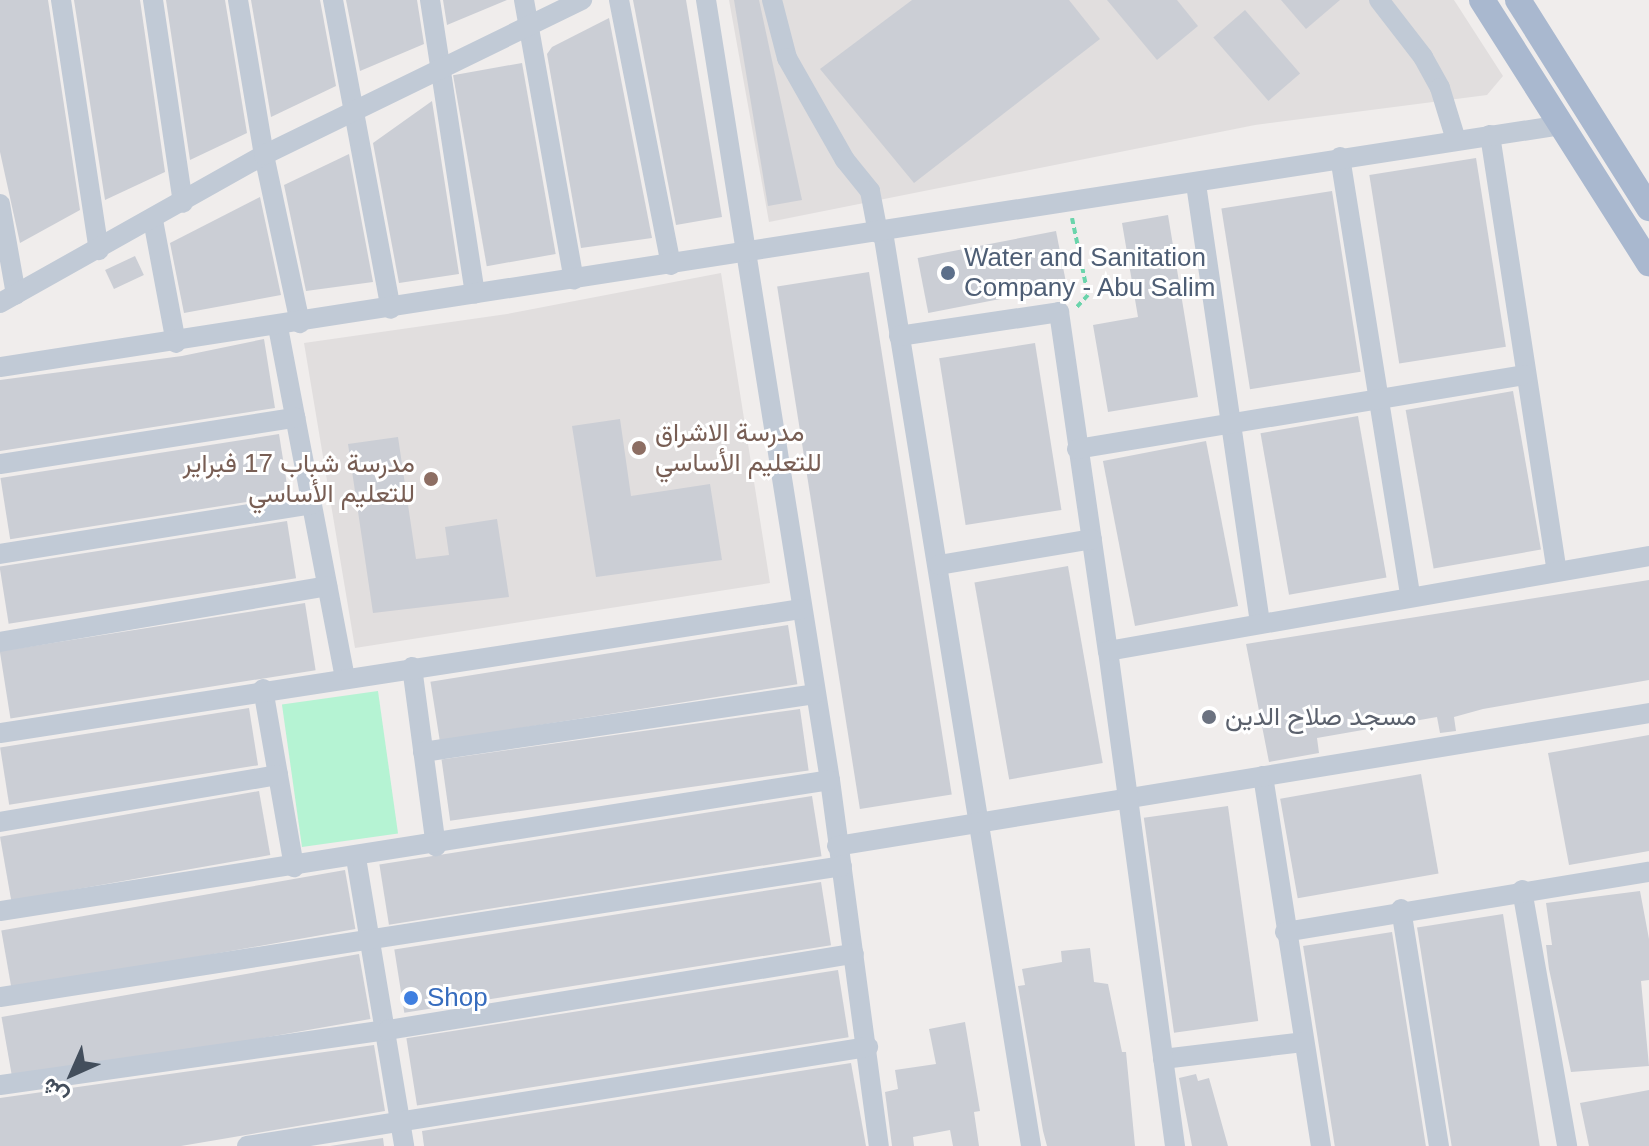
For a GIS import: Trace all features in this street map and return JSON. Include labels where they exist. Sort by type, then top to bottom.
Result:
[{"type":"main road","points":[[1482,0],[1649,263]]},
{"type":"main road","points":[[1518,0],[1649,208]]},
{"type":"street","points":[[61,0],[99,250]]},
{"type":"street","points":[[153,0],[183,203]]},
{"type":"street","points":[[238,0],[264,155],[300,323]]},
{"type":"street","points":[[333,0],[391,309]]},
{"type":"street","points":[[430,0],[475,294]]},
{"type":"street","points":[[524,0],[574,280]]},
{"type":"street","points":[[0,204],[8,299],[264,155],[441,66],[582,0]]},
{"type":"street","points":[[619,0],[671,265]]},
{"type":"street","points":[[706,0],[830,780],[879,1146]]},
{"type":"street","points":[[772,0],[787,58],[838,149],[870,191],[881,232],[982,822],[1031,1146]]},
{"type":"street","points":[[1379,0],[1428,67],[1456,140]]},
{"type":"street","points":[[0,367],[176,343],[1196,184],[1340,157],[1562,125]]},
{"type":"street","points":[[1490,135],[1524,375],[1556,568]]},
{"type":"street","points":[[1340,157],[1410,596]]},
{"type":"street","points":[[1196,184],[1260,623]]},
{"type":"street","points":[[153,220],[176,343]]},
{"type":"street","points":[[899,336],[1059,312],[1175,1146]]},
{"type":"street","points":[[278,327],[345,677]]},
{"type":"street","points":[[1077,449],[1524,375]]},
{"type":"street","points":[[0,464],[295,418]]},
{"type":"street","points":[[0,554],[312,504]]},
{"type":"street","points":[[939,565],[1092,539]]},
{"type":"street","points":[[1108,651],[1556,568],[1649,556]]},
{"type":"street","points":[[0,642],[327,586]]},
{"type":"street","points":[[0,733],[263,689],[801,609]]},
{"type":"street","points":[[412,667],[436,846]]},
{"type":"street","points":[[263,689],[294,867]]},
{"type":"street","points":[[423,752],[815,694]]},
{"type":"street","points":[[0,997],[371,941],[839,856],[982,822],[1649,713]]},
{"type":"street","points":[[0,822],[278,775]]},
{"type":"street","points":[[1263,776],[1285,932],[1321,1146]]},
{"type":"street","points":[[0,911],[436,846],[830,780]]},
{"type":"street","points":[[356,858],[388,1030],[404,1146]]},
{"type":"street","points":[[1285,932],[1401,909],[1649,872]]},
{"type":"street","points":[[1522,890],[1567,1146]]},
{"type":"street","points":[[1401,909],[1439,1146]]},
{"type":"street","points":[[0,1085],[388,1030],[854,954]]},
{"type":"street","points":[[1163,1059],[1303,1042]]},
{"type":"street","points":[[247,1146],[400,1125],[868,1047]]},
{"type":"path","points":[[1059,312],[1077,309],[1088,295],[1069,203]]},
{"type":"shaded area","points":[[729,0],[1454,0],[1503,76],[1487,95],[1255,125],[769,222]]},
{"type":"shaded area","points":[[721,273],[770,583],[355,648],[304,343],[507,314]]},
{"type":"green space","points":[[378,691],[398,834],[302,847],[282,704]]},
{"type":"building","points":[[0,0],[48,0],[80,210],[20,243],[0,152]]},
{"type":"building","points":[[74,0],[140,0],[165,172],[105,200]]},
{"type":"building","points":[[166,0],[225,0],[247,133],[190,160]]},
{"type":"building","points":[[251,0],[320,0],[336,86],[271,117]]},
{"type":"building","points":[[346,0],[417,0],[424,44],[360,71]]},
{"type":"building","points":[[443,0],[507,0],[447,25]]},
{"type":"building","points":[[633,0],[686,0],[722,217],[676,225]]},
{"type":"building","points":[[734,0],[759,0],[802,200],[768,206]]},
{"type":"building","points":[[912,0],[1069,0],[1100,39],[914,183],[820,69]]},
{"type":"building","points":[[1107,0],[1177,0],[1198,26],[1157,60]]},
{"type":"building","points":[[1281,0],[1340,0],[1306,29]]},
{"type":"building","points":[[1245,10],[1300,73],[1268,101],[1213,38]]},
{"type":"building","points":[[609,18],[652,238],[581,248],[547,54],[552,47]]},
{"type":"building","points":[[522,63],[556,254],[487,266],[453,75]]},
{"type":"building","points":[[432,101],[459,274],[399,283],[373,143]]},
{"type":"building","points":[[349,154],[373,282],[306,291],[284,185]]},
{"type":"building","points":[[1476,158],[1506,347],[1399,364],[1369,175]]},
{"type":"building","points":[[1332,191],[1361,372],[1250,389],[1221,209]]},
{"type":"building","points":[[260,197],[281,295],[184,313],[170,243]]},
{"type":"building","points":[[1168,215],[1198,397],[1108,412],[1093,325],[1138,317],[1122,223]]},
{"type":"building","points":[[1056,231],[1067,286],[928,313],[918,258]]},
{"type":"building","points":[[135,256],[144,275],[114,289],[105,270]]},
{"type":"building","points":[[869,272],[952,794],[860,809],[777,287]]},
{"type":"building","points":[[264,339],[275,408],[0,451],[0,380],[182,356]]},
{"type":"building","points":[[1035,343],[1061,510],[966,525],[939,358]]},
{"type":"building","points":[[1513,391],[1541,550],[1434,568],[1406,410]]},
{"type":"building","points":[[1358,416],[1386,578],[1289,595],[1261,433]]},
{"type":"building","points":[[620,419],[631,496],[710,484],[722,560],[596,577],[572,426]]},
{"type":"building","points":[[279,434],[289,495],[10,539],[0,478]]},
{"type":"building","points":[[398,437],[416,559],[449,555],[445,527],[497,519],[509,597],[373,613],[348,444]]},
{"type":"building","points":[[1206,441],[1238,606],[1135,626],[1103,461]]},
{"type":"building","points":[[287,521],[296,578],[9,624],[0,566]]},
{"type":"building","points":[[1068,566],[1103,763],[1009,779],[974,582]]},
{"type":"building","points":[[1649,580],[1649,680],[1483,709],[1454,717],[1456,731],[1440,733],[1437,717],[1317,738],[1319,753],[1269,762],[1246,644]]},
{"type":"building","points":[[305,603],[316,670],[10,719],[0,651]]},
{"type":"building","points":[[788,625],[797,684],[440,741],[430,682]]},
{"type":"building","points":[[249,708],[258,765],[9,805],[0,747]]},
{"type":"building","points":[[800,709],[809,770],[450,821],[442,759]]},
{"type":"building","points":[[1649,735],[1649,851],[1569,865],[1548,753]]},
{"type":"building","points":[[1421,774],[1439,873],[1298,898],[1280,799]]},
{"type":"building","points":[[259,791],[270,855],[11,901],[0,837]]},
{"type":"building","points":[[812,796],[822,856],[389,925],[379,865]]},
{"type":"building","points":[[1228,806],[1258,1021],[1174,1033],[1144,818]]},
{"type":"building","points":[[345,870],[355,929],[12,990],[1,931]]},
{"type":"building","points":[[821,882],[831,945],[404,1013],[394,950]]},
{"type":"building","points":[[1640,891],[1649,939],[1649,980],[1641,981],[1649,1066],[1571,1072],[1549,969],[1546,945],[1552,945],[1546,903]]},
{"type":"building","points":[[1503,914],[1540,1146],[1452,1146],[1417,928]]},
{"type":"building","points":[[1392,932],[1426,1146],[1335,1146],[1303,946]]},
{"type":"building","points":[[1090,948],[1094,982],[1108,984],[1122,1052],[1126,1052],[1135,1146],[1047,1146],[1043,1131],[1018,986],[1025,985],[1022,969],[1062,962],[1061,951]]},
{"type":"building","points":[[359,954],[370,1019],[13,1082],[2,1017]]},
{"type":"building","points":[[838,970],[849,1037],[417,1106],[406,1038]]},
{"type":"building","points":[[965,1022],[980,1111],[974,1112],[979,1146],[953,1146],[950,1130],[913,1137],[914,1146],[892,1146],[885,1092],[898,1089],[895,1070],[936,1064],[929,1029]]},
{"type":"building","points":[[374,1045],[385,1111],[181,1146],[0,1146],[0,1098]]},
{"type":"building","points":[[851,1063],[866,1146],[424,1146],[422,1131]]},
{"type":"building","points":[[1196,1074],[1198,1081],[1209,1078],[1228,1146],[1192,1146],[1179,1078]]},
{"type":"building","points":[[1649,1090],[1649,1146],[1589,1146],[1580,1103]]},
{"type":"building","points":[[383,1138],[384,1146],[330,1146]]},
{"type":"place","name":"Water and Sanitation Company - Abu Salim","points":[[948,273]]},
{"type":"place","name":"مدرسة الاشراق للتعليم الأساسي","points":[[639,448]]},
{"type":"place","name":"مدرسة شباب 17 فبراير للتعليم الأساسي","points":[[431,479]]},
{"type":"place","name":"مسجد صلاح الدين","points":[[1209,717]]},
{"type":"place","name":"Shop","points":[[411,998]]}]
